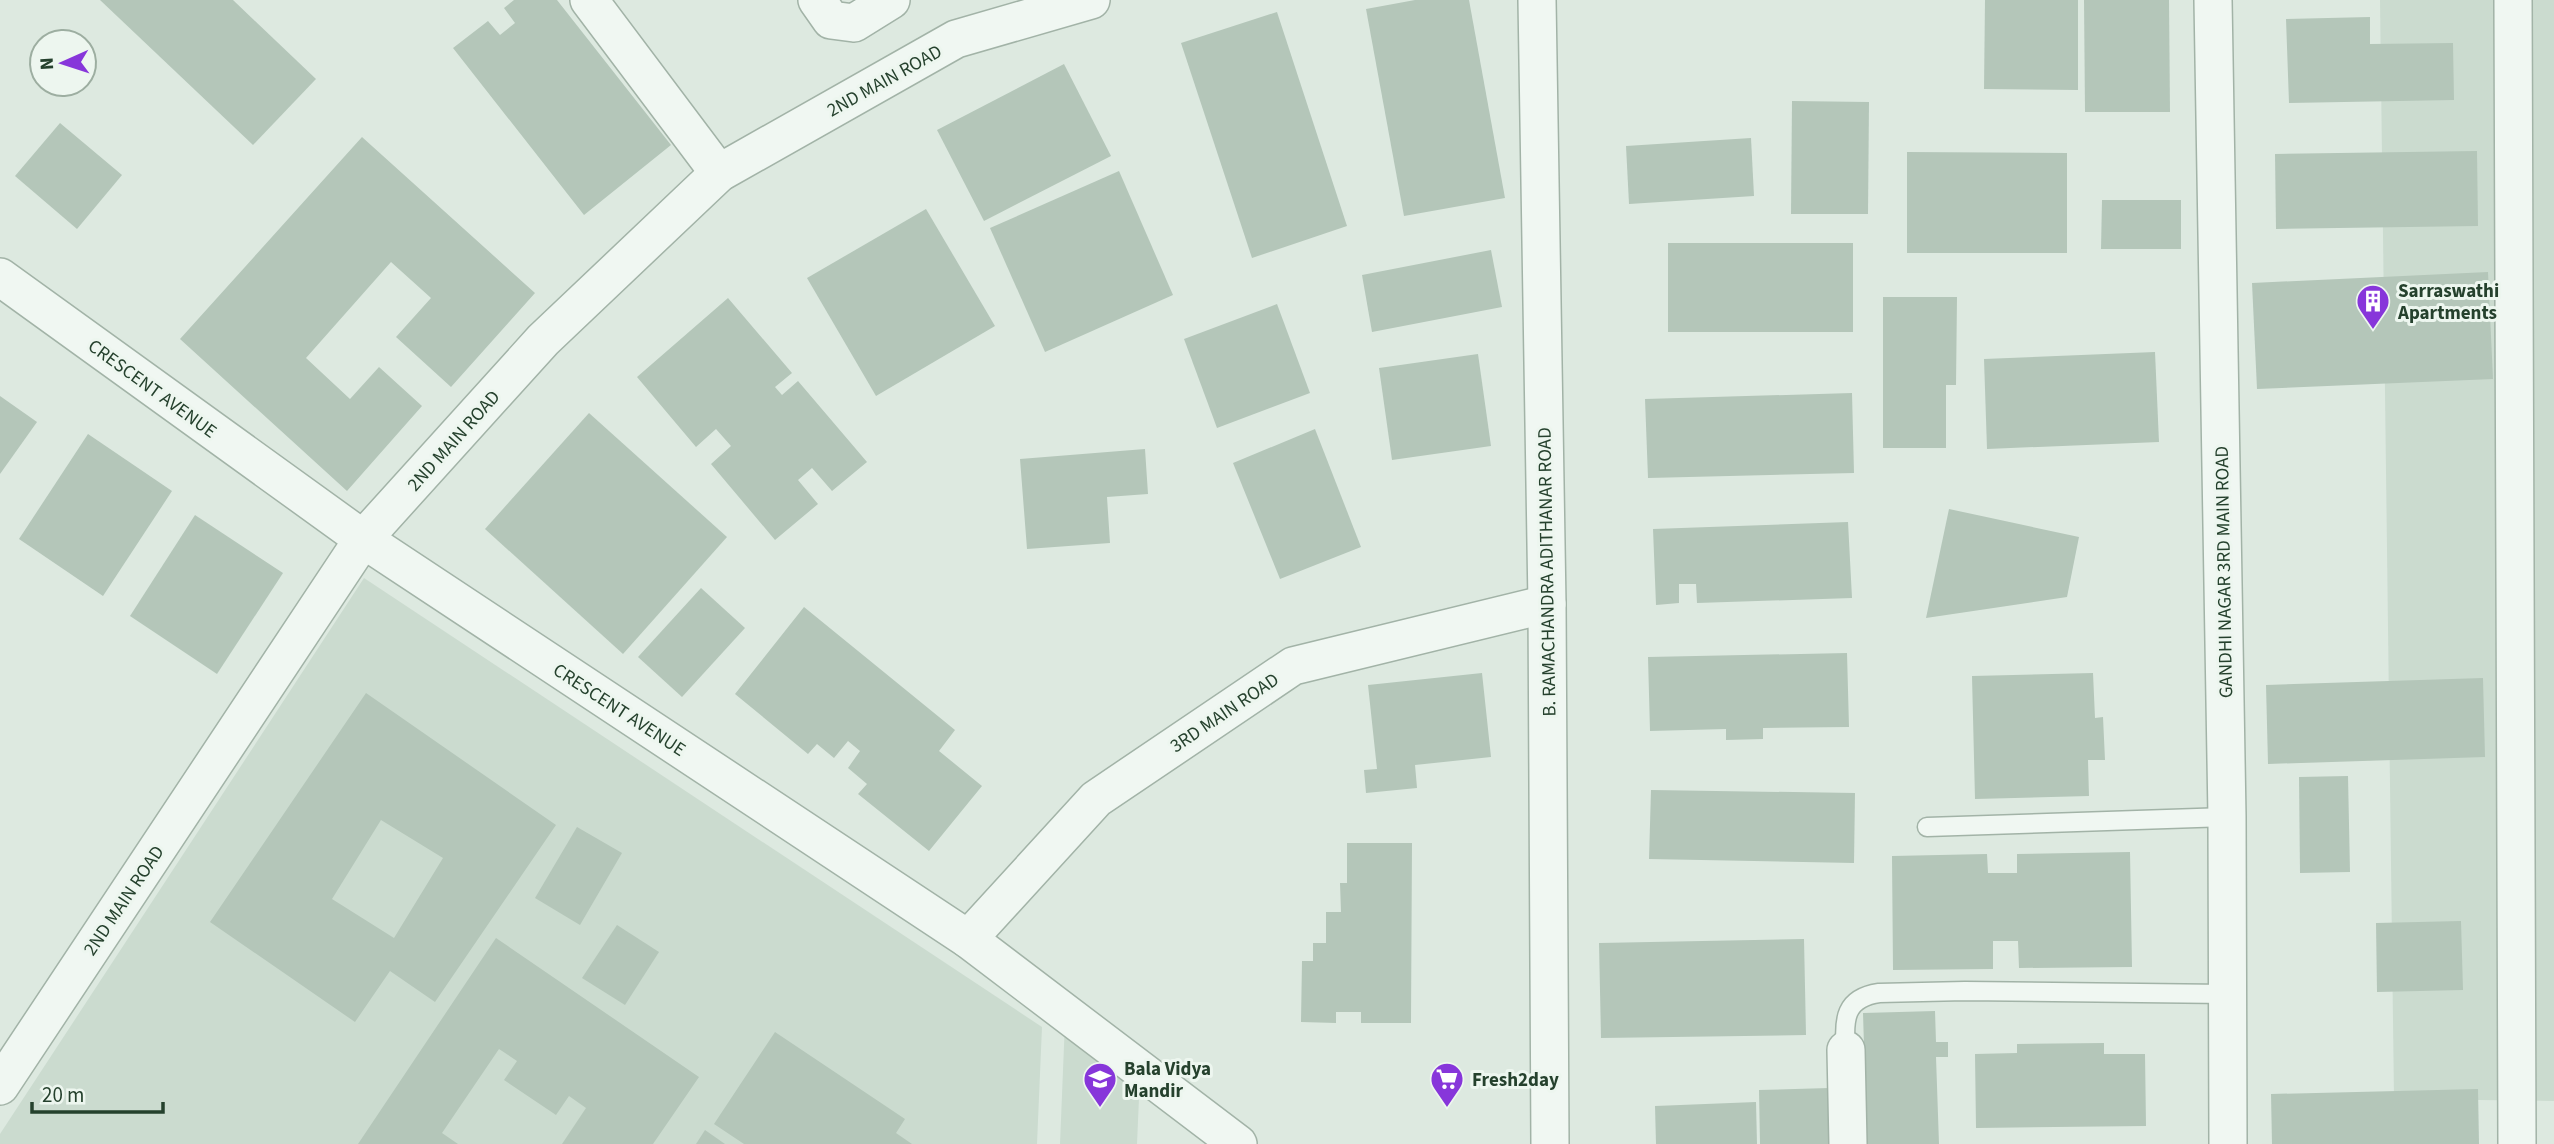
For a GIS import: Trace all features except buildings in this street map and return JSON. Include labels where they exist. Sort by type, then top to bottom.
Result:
[{"type":"street","points":[[589,0],[719,173]]},
{"type":"street","points":[[817,0],[831,20],[854,23],[891,0]]},
{"type":"street","name":"2ND MAIN ROAD","points":[[0,1086],[363,539],[543,340],[719,173],[998,13],[1091,0]]},
{"type":"street","name":"B. RAMACHANDRA ADITHANAR ROAD","points":[[1537,0],[1547,604],[1550,1144]]},
{"type":"street","name":"GANDHI NAGAR 3RD MAIN ROAD","points":[[2213,0],[2227,817],[2228,1144]]},
{"type":"street","points":[[2513,0],[2517,1144]]},
{"type":"street","name":"CRESCENT AVENUE","points":[[0,277],[363,539],[968,939],[1238,1144]]},
{"type":"street","name":"3RD MAIN ROAD","points":[[968,939],[1096,799],[1293,666],[1547,604]]},
{"type":"street","points":[[1846,1050],[1848,1144]]},
{"type":"lane","points":[[1927,827],[2227,817]]},
{"type":"lane","points":[[1846,1050],[1844,1031],[1847,1015],[1855,1000],[1880,993],[1979,991],[2227,994]]},
{"type":"shaded area","points":[[2380,0],[2554,0],[2554,1101],[2394,1099]]},
{"type":"shaded area","points":[[364,578],[1042,1027],[1037,1144],[0,1144],[0,1134]]},
{"type":"shaded area","name":"Bala Vidya Mandir","points":[[1065,1021],[1140,1075],[1137,1144],[1060,1144]]},
{"type":"place","name":"Sarraswathi Apartments","points":[[2373,331]]},
{"type":"place","name":"Bala Vidya Mandir","points":[[1100,1109]]},
{"type":"place","name":"Fresh2day","points":[[1447,1109]]}]
